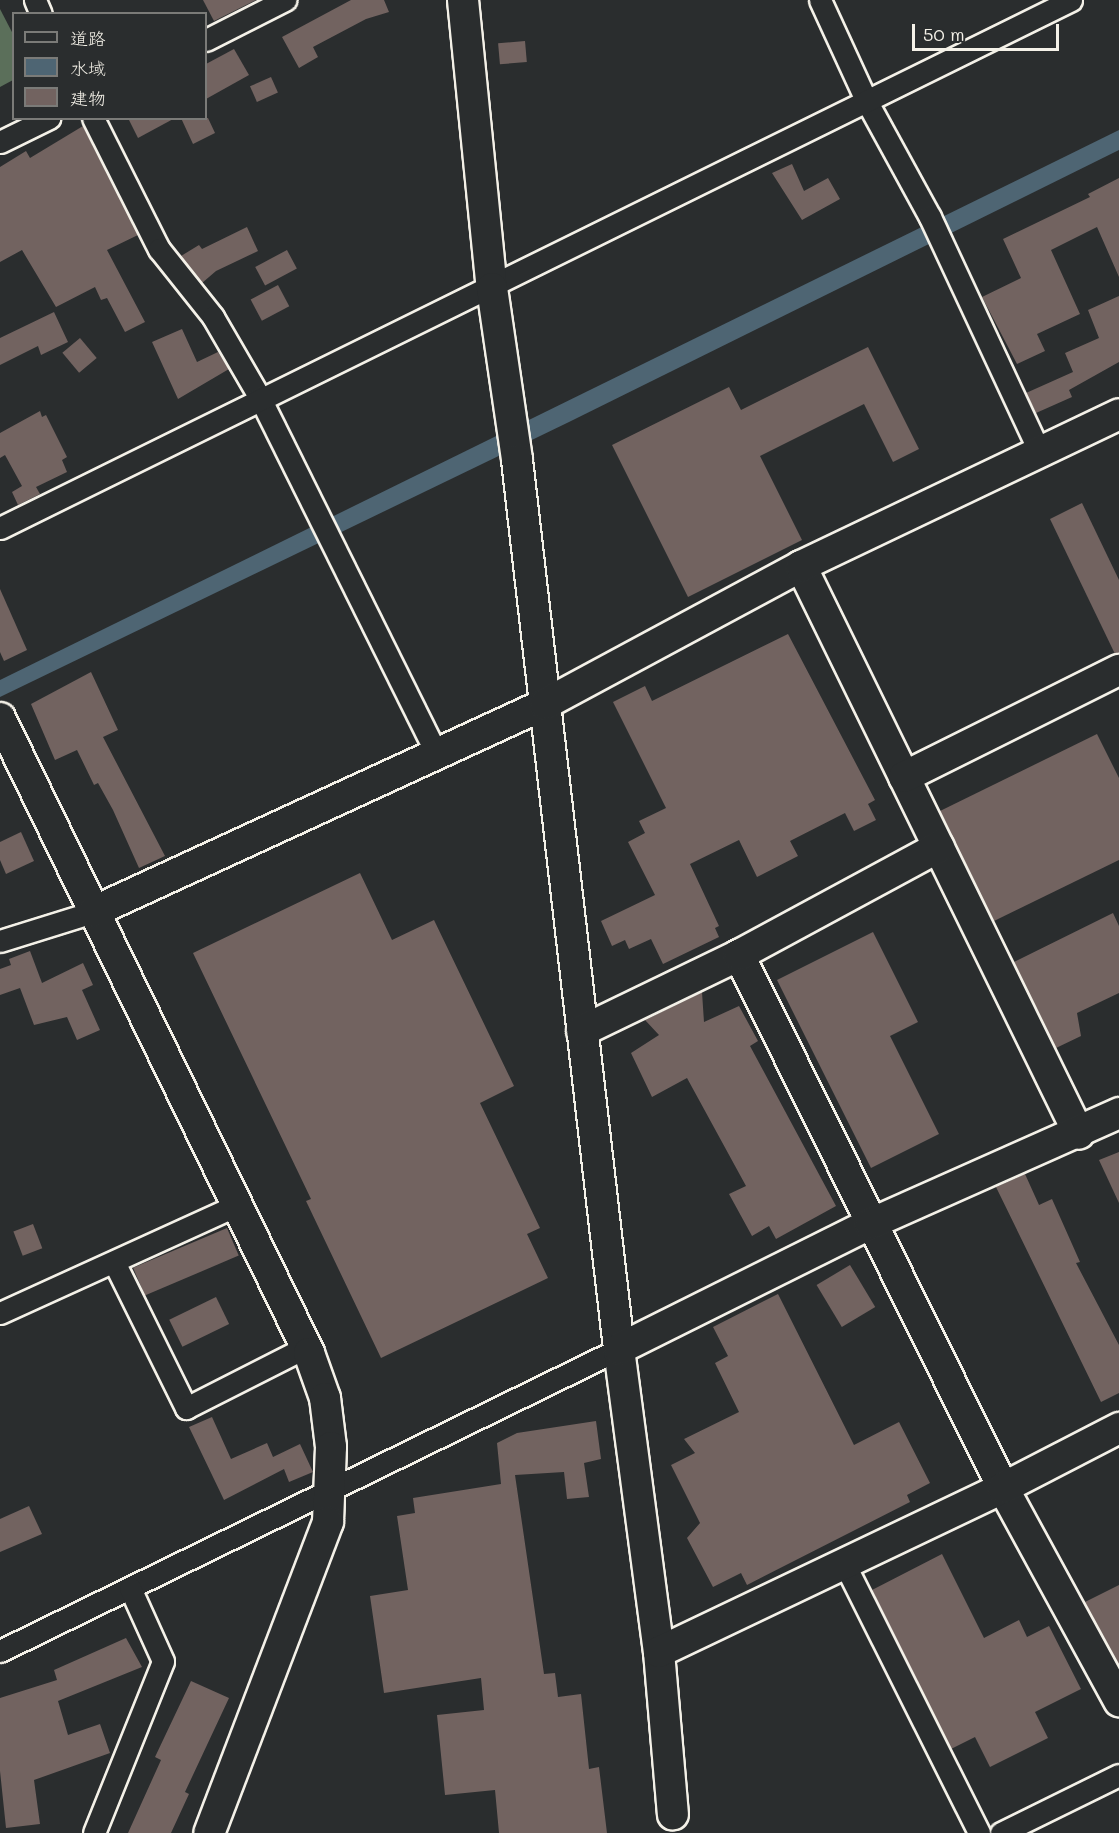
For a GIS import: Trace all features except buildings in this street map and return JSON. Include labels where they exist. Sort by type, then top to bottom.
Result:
[{"type":"street","points":[[207,39],[285,0]]},
{"type":"street","points":[[463,0],[492,288],[517,460],[619,1349],[659,1652],[673,1815]]},
{"type":"street","points":[[820,0],[867,102],[930,218],[1040,453]]},
{"type":"street","points":[[0,528],[260,398],[492,288],[1071,0]]},
{"type":"street","points":[[0,142],[45,120]]},
{"type":"street","points":[[94,120],[159,249],[213,317],[260,398],[336,546],[437,755]]},
{"type":"street","points":[[0,941],[93,912],[545,705],[801,566],[1119,414]]},
{"type":"street","points":[[801,566],[1079,1134]]},
{"type":"street","points":[[904,777],[1119,670]]},
{"type":"street","points":[[0,718],[306,1347],[325,1398],[331,1447],[328,1522],[317,1558],[209,1833]]},
{"type":"street","points":[[582,1031],[739,955],[939,847]]},
{"type":"street","points":[[739,955],[870,1224],[1003,1488],[1119,1701]]},
{"type":"street","points":[[0,1651],[870,1224],[1079,1134],[1119,1113]]},
{"type":"street","points":[[0,1313],[237,1205]]},
{"type":"street","points":[[114,1262],[186,1408],[306,1347]]},
{"type":"street","points":[[659,1652],[845,1565],[1119,1428]]},
{"type":"street","points":[[845,1565],[979,1833]]},
{"type":"street","points":[[94,1833],[164,1661],[130,1588]]},
{"type":"street","points":[[1000,1833],[1119,1775]]},
{"type":"green space","points":[[0,9],[12,32],[12,81],[0,87]]},
{"type":"water","points":[[1119,130],[1119,150],[569,422],[0,697],[0,680]]}]
